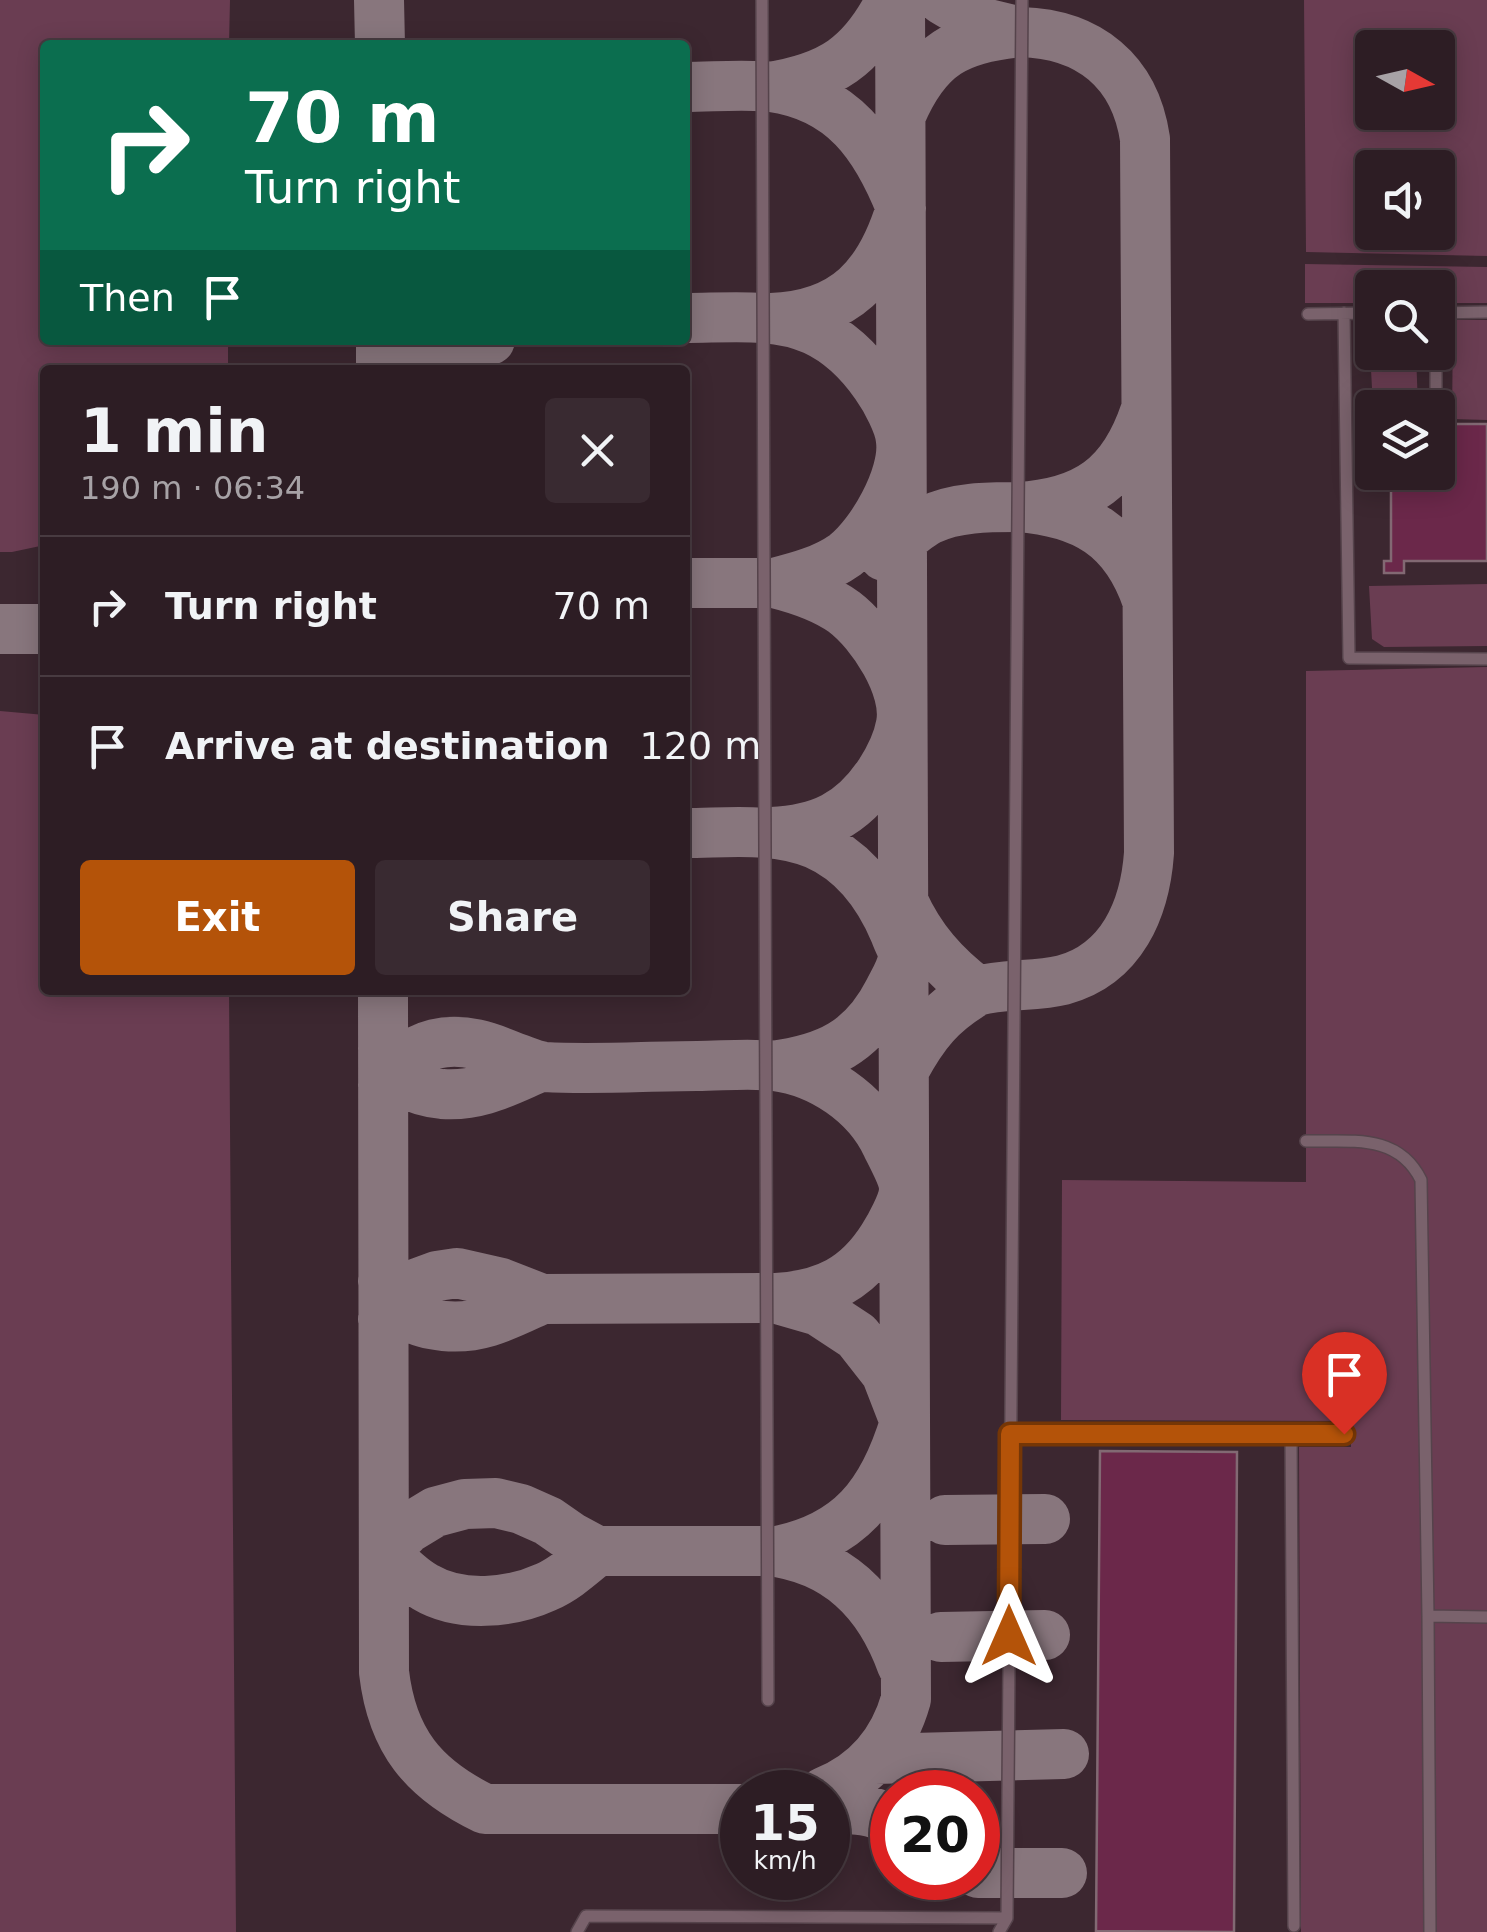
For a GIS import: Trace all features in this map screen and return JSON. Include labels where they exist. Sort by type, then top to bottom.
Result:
[{"type":"lane","points":[[762,0],[768,1700]]},
{"type":"lane","points":[[999,1932],[1007,1918],[1022,0]]},
{"type":"lane","points":[[1455,313],[1487,312]]},
{"type":"lane","points":[[1308,314],[1355,314]]},
{"type":"lane","points":[[1344,314],[1349,658],[1487,659]]},
{"type":"lane","points":[[1306,1141],[1364,1142],[1387,1147],[1409,1160],[1421,1180],[1430,1932]]},
{"type":"lane","points":[[1010,1434],[1344,1434]]},
{"type":"lane","points":[[1291,1434],[1294,1926]]},
{"type":"lane","points":[[1428,1616],[1487,1616]]},
{"type":"lane","points":[[577,1932],[586,1916],[1007,1918]]},
{"type":"shaded area","points":[[0,0],[230,0],[229,40],[40,40],[40,345],[228,345],[228,365],[40,365],[40,546],[0,552]]},
{"type":"shaded area","points":[[1304,0],[1487,0],[1487,256],[1306,252]]},
{"type":"shaded area","points":[[1305,264],[1487,267],[1487,303],[1455,303],[1455,270],[1355,270],[1355,303],[1305,303]]},
{"type":"shaded area","points":[[1455,320],[1487,320],[1487,420],[1455,419]]},
{"type":"shaded area","points":[[1371,370],[1417,370],[1417,390],[1372,390]]},
{"type":"shaded area","points":[[1487,584],[1487,646],[1384,647],[1372,639],[1369,586]]},
{"type":"shaded area","points":[[1487,667],[1487,1932],[1301,1932],[1299,1447],[1351,1447],[1351,1421],[1061,1420],[1062,1180],[1306,1182],[1306,671]]},
{"type":"shaded area","points":[[0,711],[40,715],[40,995],[229,995],[236,1932],[0,1932]]},
{"type":"building","points":[[1455,424],[1487,424],[1487,561],[1404,561],[1404,573],[1384,573],[1384,561],[1391,561],[1391,490],[1455,490]]},
{"type":"building","points":[[1100,1451],[1237,1452],[1234,1932],[1096,1931]]},
{"type":"taxiway","points":[[379,0],[380,40]]},
{"type":"taxiway","points":[[769,87],[810,77],[842,61],[868,36],[891,0]]},
{"type":"taxiway","points":[[850,1778],[886,1743],[906,1699],[900,0]]},
{"type":"taxiway","points":[[901,115],[922,77],[947,53],[979,39],[1021,32],[980,22],[943,0]]},
{"type":"taxiway","points":[[977,991],[1063,980],[1101,961],[1127,932],[1136,914],[1149,853],[1145,139],[1131,94],[1105,61],[1068,40],[1021,32]]},
{"type":"taxiway","points":[[690,87],[771,87],[818,101],[837,113],[868,145],[901,208],[882,254],[856,288],[820,309],[771,318]]},
{"type":"taxiway","points":[[690,318],[767,318],[814,330],[849,353],[870,377],[898,427],[898,471],[885,503],[866,533],[837,560],[774,583]]},
{"type":"taxiway","points":[[381,345],[381,365]]},
{"type":"taxiway","points":[[444,345],[462,345]]},
{"type":"taxiway","points":[[1145,412],[1125,454],[1099,482],[1063,500],[1018,507],[1063,515],[1099,531],[1127,559],[1147,600]]},
{"type":"taxiway","points":[[884,556],[917,528],[939,516],[972,509],[1018,507]]},
{"type":"taxiway","points":[[690,583],[805,583]]},
{"type":"taxiway","points":[[771,832],[820,824],[858,800],[890,756],[900,730],[902,710],[886,662],[855,621],[819,598],[774,583]]},
{"type":"taxiway","points":[[0,629],[40,629]]},
{"type":"taxiway","points":[[690,833],[783,835],[829,851],[873,893],[902,950],[902,964],[889,991],[879,1009],[855,1035],[826,1053],[772,1066]]},
{"type":"taxiway","points":[[903,901],[934,951],[977,991],[934,1024],[904,1070]]},
{"type":"taxiway","points":[[383,995],[384,1672],[394,1718],[403,1738],[428,1771],[485,1809],[720,1809]]},
{"type":"taxiway","points":[[383,1085],[412,1054],[435,1044],[456,1042],[486,1047],[545,1067],[765,1065],[792,1069],[825,1083],[855,1103],[878,1130],[900,1173],[903,1194],[883,1238],[851,1274],[825,1289],[776,1298]]},
{"type":"taxiway","points":[[383,1048],[407,1082],[438,1094],[481,1090],[540,1067]]},
{"type":"taxiway","points":[[383,1319],[398,1298],[418,1283],[457,1273],[501,1283],[542,1299],[774,1298],[819,1311],[857,1336],[886,1373],[905,1422],[886,1471],[860,1509],[823,1536],[772,1552]]},
{"type":"taxiway","points":[[383,1281],[408,1315],[440,1326],[483,1323],[542,1299]]},
{"type":"taxiway","points":[[597,1551],[546,1587],[517,1597],[486,1601],[439,1594],[414,1580],[384,1552],[407,1529],[435,1512],[465,1504],[496,1503],[548,1521],[597,1551],[768,1551],[793,1556],[815,1563],[852,1587],[881,1621],[902,1665]]},
{"type":"taxiway","points":[[945,1520],[1045,1519]]},
{"type":"taxiway","points":[[941,1637],[1045,1635]]},
{"type":"taxiway","points":[[875,1759],[1064,1754]]},
{"type":"taxiway","points":[[850,1809],[870,1811]]},
{"type":"taxiway","points":[[1000,1873],[1062,1873]]},
{"type":"route","points":[[1009,1636],[1010,1434],[1344,1434]]}]
